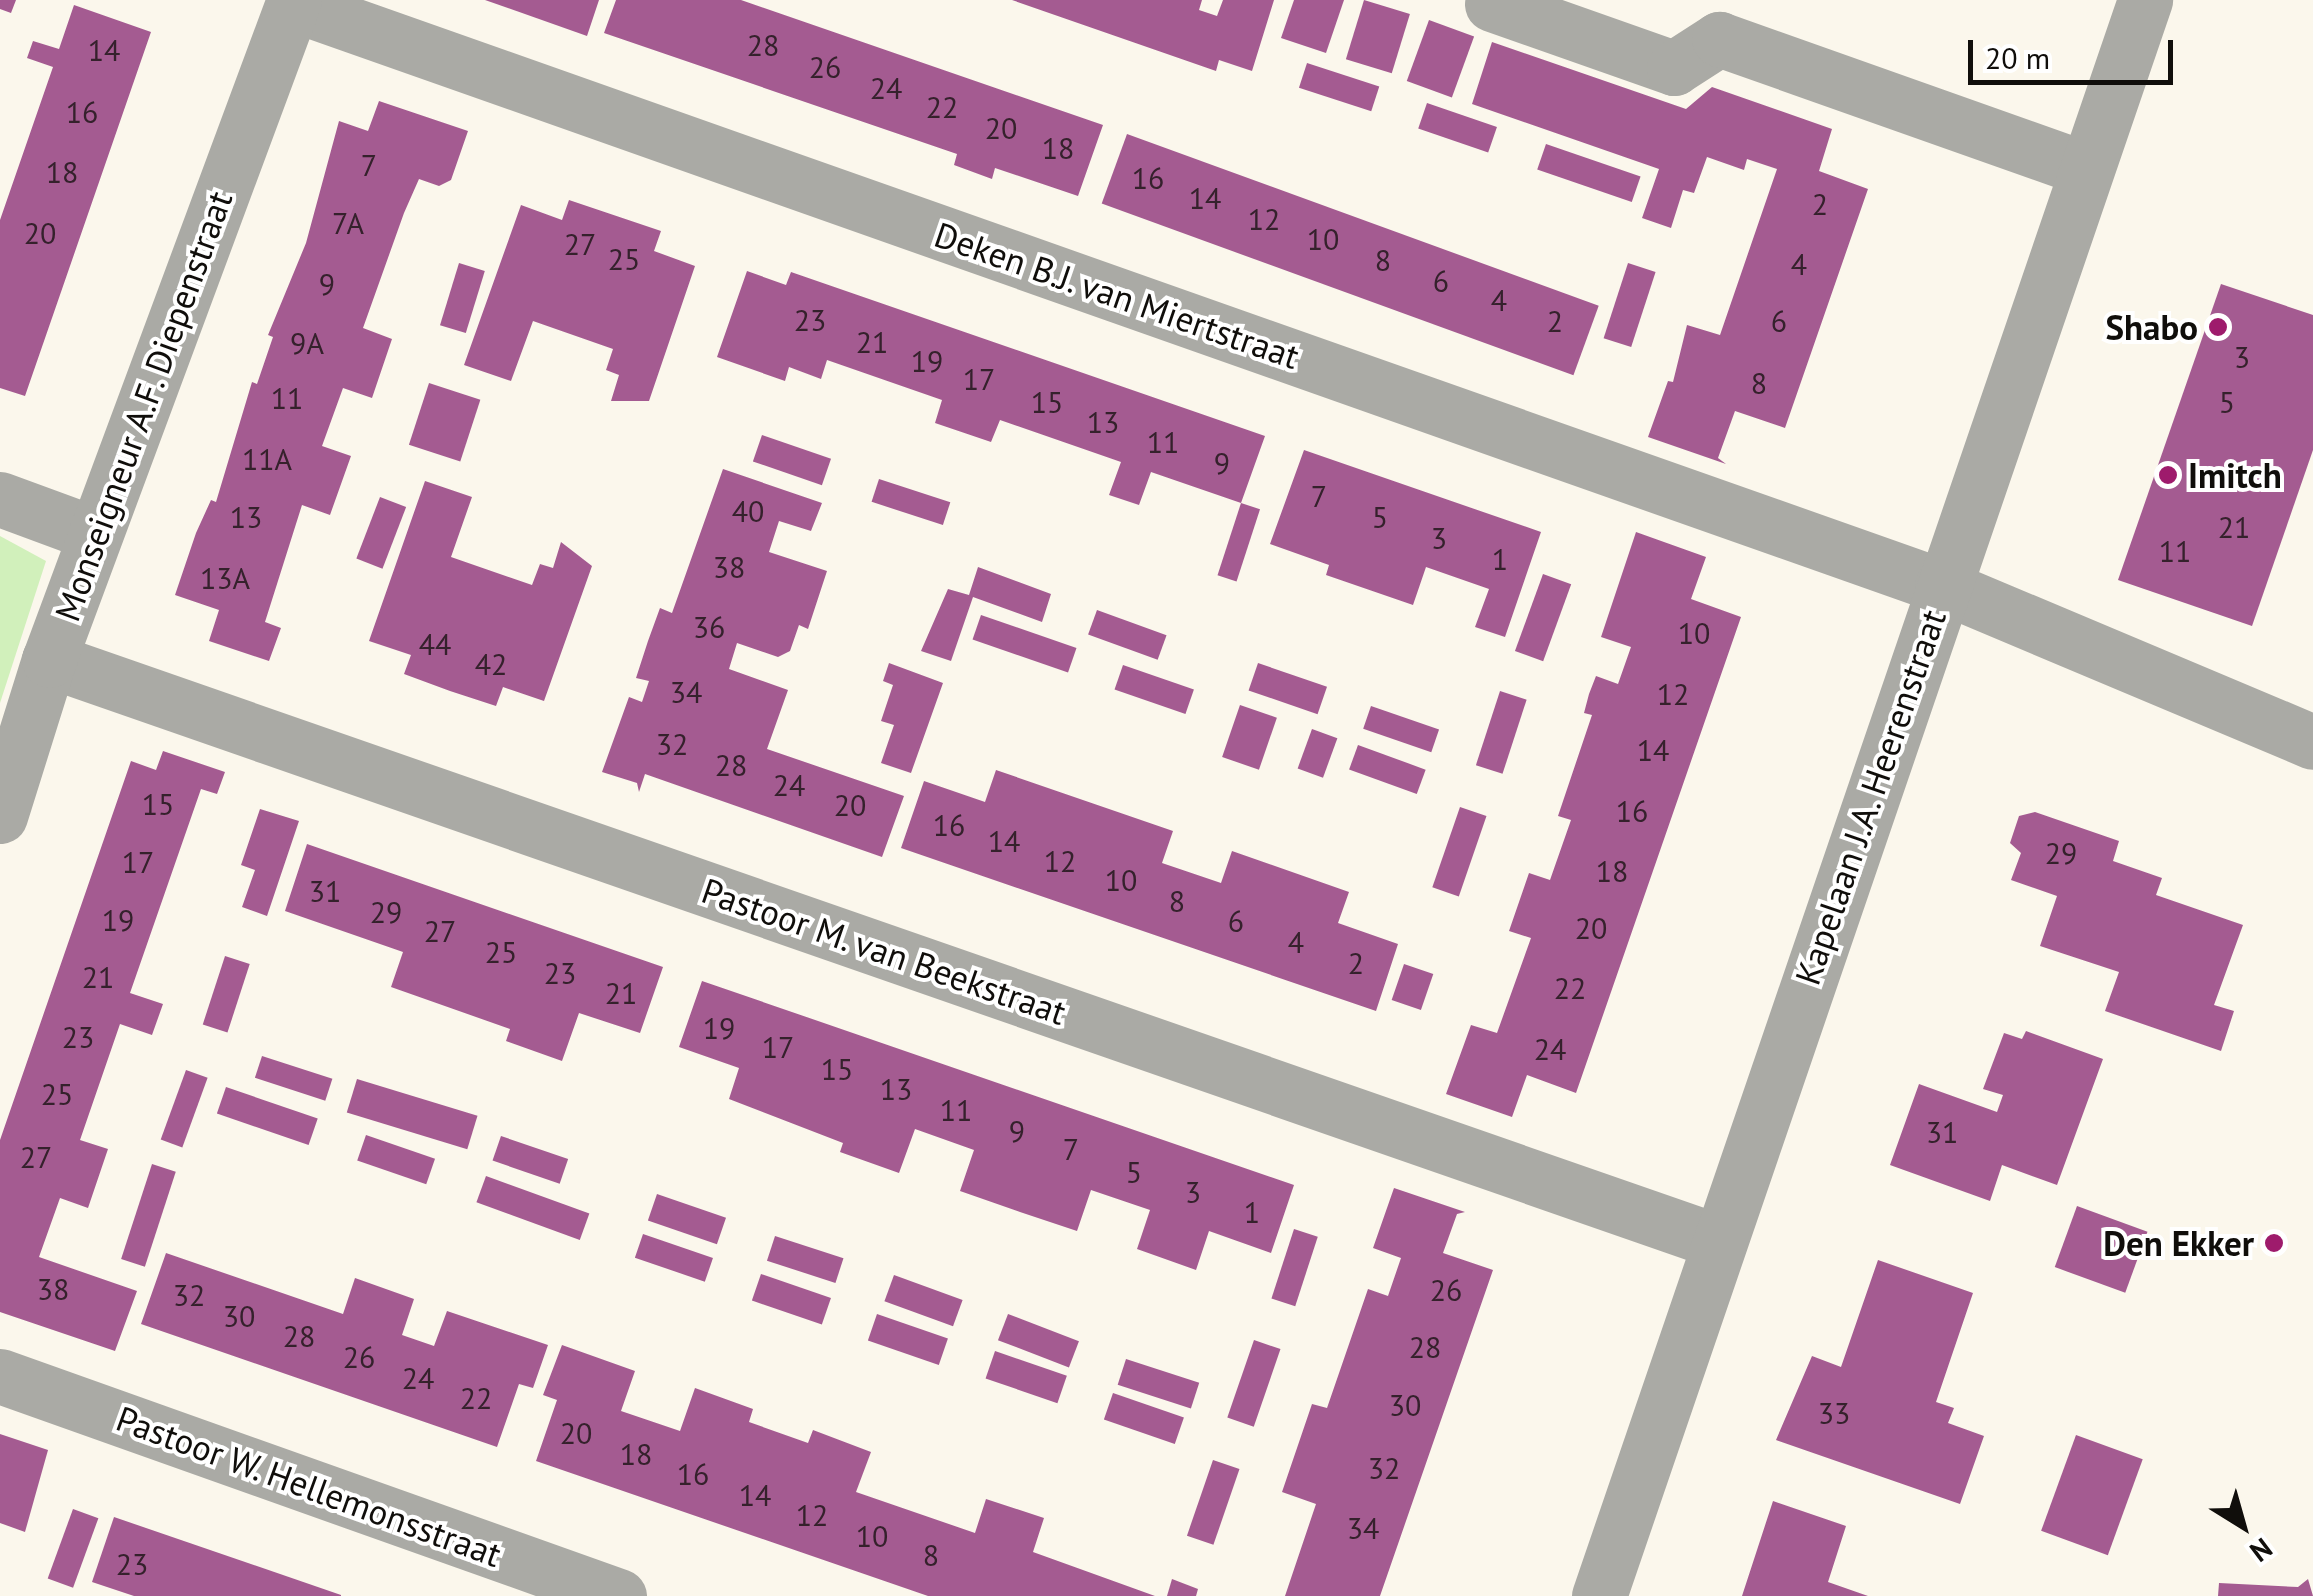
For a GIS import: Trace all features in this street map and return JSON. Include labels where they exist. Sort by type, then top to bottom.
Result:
[{"type":"street","name":"Kapelaan J.A. Heerenstraat","points":[[1599,1596],[2146,0]]},
{"type":"street","name":"Monseigneur A.F. Diepenstraat","points":[[0,816],[49,660],[294,2]]},
{"type":"street","name":"Deken B.J. van Miertstraat","points":[[294,2],[1942,586]]},
{"type":"street","points":[[1492,4],[1674,68],[1719,39],[2086,169]]},
{"type":"street","points":[[0,499],[95,534]]},
{"type":"street","points":[[1942,586],[2313,742]]},
{"type":"street","name":"Pastoor M. van Beekstraat","points":[[49,660],[1719,1242]]},
{"type":"street","name":"Pastoor W. Hellemonsstraat","points":[[0,1376],[619,1596]]},
{"type":"green space","points":[[0,536],[46,561],[0,703]]},
{"type":"building","points":[[0,0],[16,0],[11,13],[0,9]]},
{"type":"building","points":[[485,0],[599,0],[587,36]]},
{"type":"building","points":[[616,0],[741,0],[1103,125],[1078,196],[995,168],[992,179],[954,165],[957,154],[604,33]]},
{"type":"building","points":[[1012,0],[1202,0],[1199,10],[1217,16],[1223,0],[1274,0],[1252,71],[1219,60],[1216,71]]},
{"type":"building","points":[[1294,0],[1344,0],[1326,53],[1281,38]]},
{"type":"building","points":[[1364,0],[1410,14],[1392,73],[1346,59]]},
{"type":"building","points":[[74,5],[151,32],[25,396],[0,388],[0,220],[53,67],[27,58],[33,41],[59,49]]},
{"type":"building","points":[[1429,20],[1474,36],[1452,97],[1407,81]]},
{"type":"building","points":[[1492,42],[1686,109],[1712,87],[1832,129],[1819,171],[1868,189],[1785,428],[1735,411],[1718,458],[1726,464],[1648,437],[1668,381],[1673,382],[1687,325],[1720,335],[1777,169],[1747,159],[1744,170],[1707,157],[1694,193],[1683,190],[1671,228],[1642,218],[1659,169],[1472,104]]},
{"type":"building","points":[[1307,63],[1379,86],[1371,111],[1299,88]]},
{"type":"building","points":[[379,101],[468,131],[451,180],[439,186],[419,179],[404,213],[363,328],[392,339],[372,398],[343,388],[322,446],[351,456],[330,515],[302,505],[265,622],[281,628],[269,661],[209,641],[219,610],[175,595],[196,533],[211,500],[216,502],[252,382],[257,384],[273,337],[268,335],[306,243],[339,121],[368,131]]},
{"type":"building","points":[[1427,103],[1497,127],[1488,153],[1418,129]]},
{"type":"building","points":[[1127,134],[1599,306],[1573,375],[1102,204]]},
{"type":"building","points":[[1546,144],[1641,177],[1632,202],[1537,170]]},
{"type":"building","points":[[569,200],[661,231],[654,251],[695,266],[649,401],[611,401],[619,375],[606,370],[613,349],[533,321],[511,381],[464,365],[521,205],[562,220]]},
{"type":"building","points":[[459,263],[485,271],[466,333],[440,325]]},
{"type":"building","points":[[1628,263],[1656,272],[1631,347],[1604,338]]},
{"type":"building","points":[[747,271],[786,285],[791,272],[1265,436],[1241,503],[1151,472],[1139,505],[1109,495],[1121,462],[1000,420],[991,442],[935,423],[942,400],[827,360],[821,379],[789,367],[785,381],[717,357]]},
{"type":"building","points":[[2221,284],[2313,315],[2313,450],[2252,626],[2118,580]]},
{"type":"building","points":[[429,383],[480,400],[460,462],[409,445]]},
{"type":"building","points":[[762,435],[831,459],[822,485],[753,461]]},
{"type":"building","points":[[1304,450],[1541,532],[1505,637],[1475,627],[1489,589],[1426,567],[1413,605],[1326,575],[1329,565],[1270,544]]},
{"type":"building","points":[[723,469],[822,503],[811,531],[779,521],[769,552],[827,571],[808,629],[799,625],[790,651],[778,657],[737,643],[729,669],[788,690],[767,749],[904,796],[882,857],[645,774],[639,792],[637,783],[602,772],[629,697],[642,702],[649,681],[636,678],[648,641],[660,608],[672,613]]},
{"type":"building","points":[[879,479],[950,502],[943,525],[872,502]]},
{"type":"building","points":[[425,481],[472,497],[451,557],[532,585],[540,564],[553,568],[561,542],[592,566],[544,701],[503,687],[496,706],[450,691],[404,674],[411,655],[369,641]]},
{"type":"building","points":[[380,497],[406,507],[382,569],[356,559]]},
{"type":"building","points":[[1241,503],[1260,509],[1237,581],[1218,575]]},
{"type":"building","points":[[1636,532],[1706,557],[1691,599],[1741,617],[1576,1093],[1527,1075],[1512,1117],[1446,1094],[1471,1025],[1497,1033],[1531,938],[1509,931],[1529,873],[1550,880],[1571,820],[1558,816],[1592,715],[1584,713],[1589,694],[1596,676],[1618,684],[1631,647],[1601,637]]},
{"type":"building","points":[[978,567],[1051,594],[1042,622],[973,597],[951,661],[921,651],[948,589],[969,595]]},
{"type":"building","points":[[1543,574],[1571,584],[1543,661],[1515,651]]},
{"type":"building","points":[[1097,610],[1167,635],[1158,660],[1088,634]]},
{"type":"building","points":[[981,615],[1076,648],[1068,672],[973,640]]},
{"type":"building","points":[[889,663],[943,683],[911,773],[881,763],[894,725],[881,721],[893,685],[883,681]]},
{"type":"building","points":[[1258,663],[1327,687],[1318,714],[1249,690]]},
{"type":"building","points":[[1123,665],[1194,689],[1185,714],[1115,690]]},
{"type":"building","points":[[1500,691],[1527,700],[1503,774],[1476,765]]},
{"type":"building","points":[[1240,705],[1277,718],[1259,770],[1222,757]]},
{"type":"building","points":[[1371,706],[1439,729],[1431,752],[1363,729]]},
{"type":"building","points":[[1312,729],[1337,738],[1323,778],[1298,768]]},
{"type":"building","points":[[1358,745],[1426,770],[1417,794],[1349,769]]},
{"type":"building","points":[[163,751],[225,772],[217,794],[201,789],[130,993],[163,1004],[152,1035],[120,1024],[80,1140],[108,1149],[88,1208],[60,1198],[39,1257],[137,1291],[115,1351],[0,1312],[0,1140],[131,761],[156,770]]},
{"type":"building","points":[[996,770],[1173,831],[1162,863],[1221,883],[1232,851],[1349,892],[1338,923],[1398,944],[1376,1011],[901,848],[924,781],[985,802]]},
{"type":"building","points":[[1460,807],[1486,816],[1459,896],[1432,887]]},
{"type":"building","points":[[260,809],[299,821],[267,916],[242,907],[255,870],[241,865]]},
{"type":"building","points":[[2035,812],[2119,841],[2113,861],[2162,878],[2156,895],[2243,925],[2214,1005],[2234,1011],[2221,1051],[2105,1011],[2119,972],[2040,946],[2057,896],[2011,880],[2021,853],[2010,843],[2019,816]]},
{"type":"building","points":[[307,844],[663,967],[640,1033],[579,1013],[562,1061],[506,1041],[510,1029],[391,987],[403,952],[285,911]]},
{"type":"building","points":[[225,956],[250,964],[227,1033],[203,1024]]},
{"type":"building","points":[[1404,964],[1433,974],[1421,1010],[1392,1000]]},
{"type":"building","points":[[702,981],[1294,1185],[1271,1253],[1209,1231],[1196,1270],[1137,1249],[1150,1210],[1091,1190],[1077,1231],[960,1191],[974,1150],[915,1129],[899,1173],[840,1152],[843,1143],[729,1099],[739,1068],[679,1047]]},
{"type":"building","points":[[2026,1031],[2103,1059],[2057,1185],[2002,1165],[1990,1201],[1890,1165],[1919,1084],[1997,1112],[2003,1095],[1983,1089],[2004,1033],[2022,1039]]},
{"type":"building","points":[[262,1056],[332,1079],[325,1101],[255,1078]]},
{"type":"building","points":[[186,1070],[208,1078],[182,1147],[161,1140]]},
{"type":"building","points":[[357,1079],[477,1116],[467,1149],[347,1112]]},
{"type":"building","points":[[226,1087],[318,1119],[309,1145],[217,1113]]},
{"type":"building","points":[[366,1135],[435,1159],[426,1184],[357,1161]]},
{"type":"building","points":[[501,1136],[568,1159],[560,1184],[493,1161]]},
{"type":"building","points":[[152,1164],[176,1172],[145,1267],[121,1259]]},
{"type":"building","points":[[486,1176],[589,1214],[580,1240],[476,1202]]},
{"type":"building","points":[[1394,1188],[1465,1212],[1457,1214],[1443,1253],[1493,1270],[1380,1596],[1285,1596],[1316,1504],[1282,1492],[1312,1404],[1327,1408],[1368,1289],[1388,1296],[1401,1258],[1373,1248]]},
{"type":"building","points":[[657,1194],[726,1218],[717,1244],[648,1220]]},
{"type":"building","points":[[2077,1206],[2147,1232],[2125,1293],[2055,1267]]},
{"type":"building","points":[[1294,1229],[1318,1237],[1295,1306],[1271,1298]]},
{"type":"building","points":[[643,1234],[713,1258],[705,1282],[635,1258]]},
{"type":"building","points":[[775,1236],[843,1258],[835,1283],[767,1261]]},
{"type":"building","points":[[166,1253],[343,1314],[355,1278],[414,1299],[402,1335],[434,1346],[447,1311],[548,1345],[533,1388],[519,1384],[497,1447],[141,1324]]},
{"type":"building","points":[[1878,1260],[1973,1293],[1936,1402],[1954,1408],[1948,1423],[1984,1436],[1960,1504],[1776,1440],[1812,1356],[1841,1367]]},
{"type":"building","points":[[761,1274],[831,1298],[822,1325],[752,1300]]},
{"type":"building","points":[[894,1275],[963,1300],[953,1326],[884,1301]]},
{"type":"building","points":[[877,1314],[948,1338],[939,1365],[868,1340]]},
{"type":"building","points":[[1008,1314],[1079,1341],[1069,1367],[998,1340]]},
{"type":"building","points":[[1254,1340],[1280,1349],[1254,1427],[1227,1418]]},
{"type":"building","points":[[562,1345],[635,1371],[621,1411],[680,1431],[695,1388],[753,1409],[749,1422],[808,1443],[813,1430],[871,1452],[856,1492],[975,1533],[986,1499],[1044,1518],[1033,1552],[1155,1596],[928,1596],[536,1461],[557,1400],[543,1395]]},
{"type":"building","points":[[995,1351],[1067,1376],[1057,1403],[986,1378]]},
{"type":"building","points":[[1126,1359],[1199,1383],[1191,1408],[1118,1385]]},
{"type":"building","points":[[1113,1393],[1184,1417],[1175,1444],[1104,1419]]},
{"type":"building","points":[[0,1434],[48,1450],[25,1532],[0,1523]]},
{"type":"building","points":[[2076,1435],[2143,1459],[2108,1555],[2041,1531]]},
{"type":"building","points":[[1213,1460],[1239,1469],[1213,1545],[1187,1536]]},
{"type":"building","points":[[1773,1501],[1846,1526],[1828,1582],[1868,1596],[1742,1596]]},
{"type":"building","points":[[73,1509],[98,1518],[73,1588],[48,1579]]},
{"type":"building","points":[[114,1517],[341,1596],[134,1596],[92,1582]]},
{"type":"building","points":[[1172,1579],[1198,1589],[1196,1596],[1167,1596]]},
{"type":"building","points":[[2308,1579],[2313,1596],[2218,1596],[2219,1583],[2298,1587]]},
{"type":"place","name":"Shabo","points":[[2218,327]]},
{"type":"place","name":"Imitch","points":[[2168,475]]},
{"type":"place","name":"Den Ekker","points":[[2274,1243]]}]
